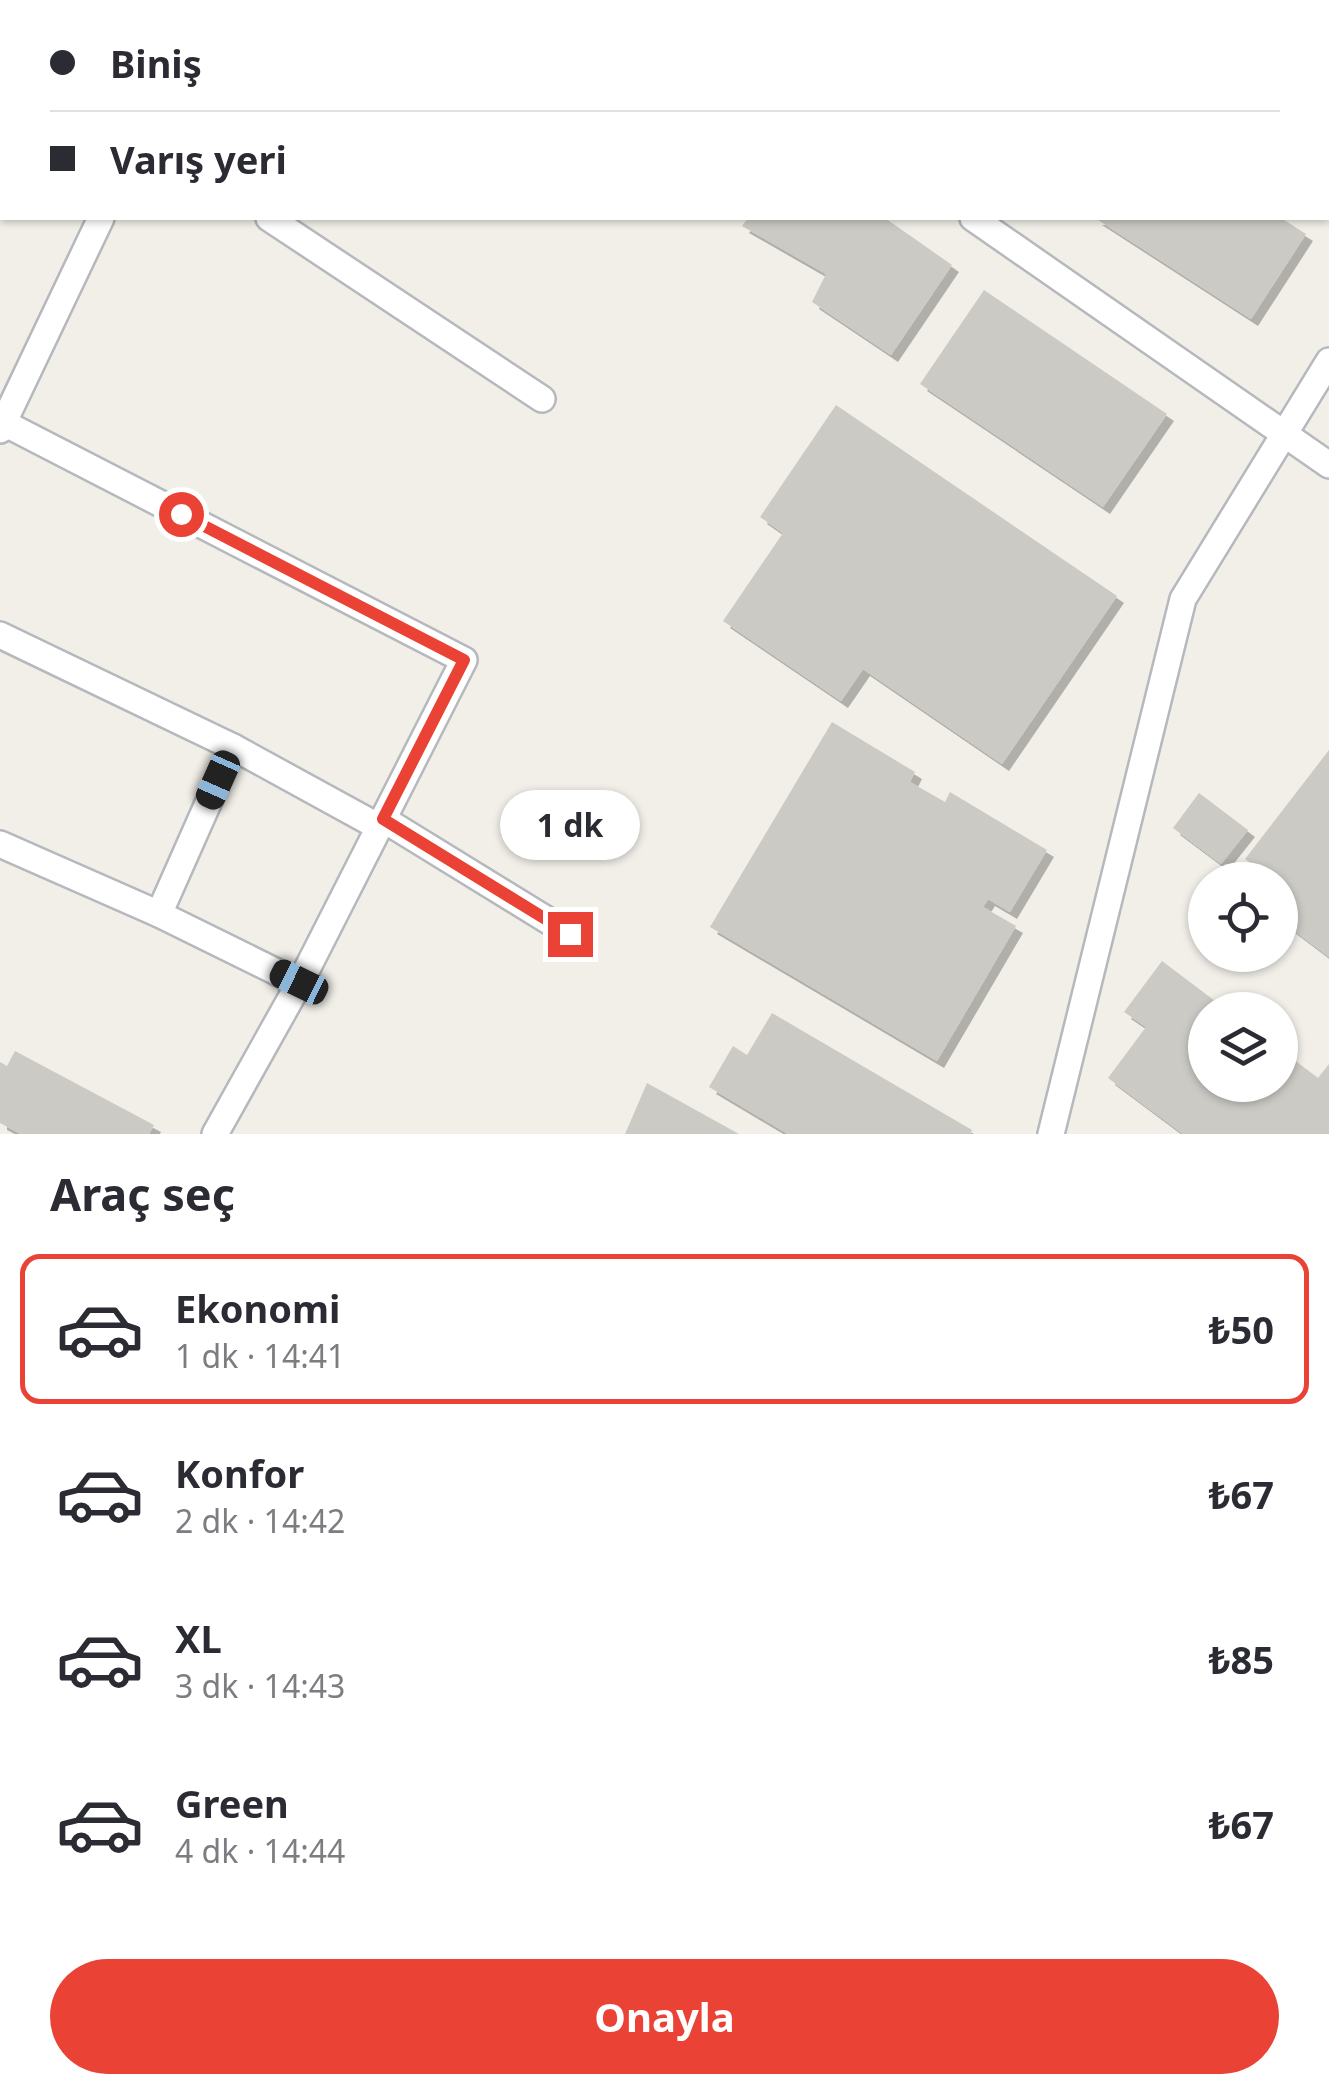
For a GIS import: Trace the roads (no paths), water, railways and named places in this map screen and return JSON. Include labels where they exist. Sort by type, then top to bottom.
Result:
[{"type":"street","points":[[100,220],[2,426],[464,660],[299,982],[214,1134]]},
{"type":"street","points":[[271,220],[542,399]]},
{"type":"street","points":[[976,220],[1329,465]]},
{"type":"street","points":[[1051,1134],[1184,599],[1329,361]]},
{"type":"street","points":[[0,372],[24,384]]},
{"type":"street","points":[[0,635],[381,823],[570,934]]},
{"type":"street","points":[[159,914],[232,747]]},
{"type":"street","points":[[0,844],[159,914],[299,982]]}]
